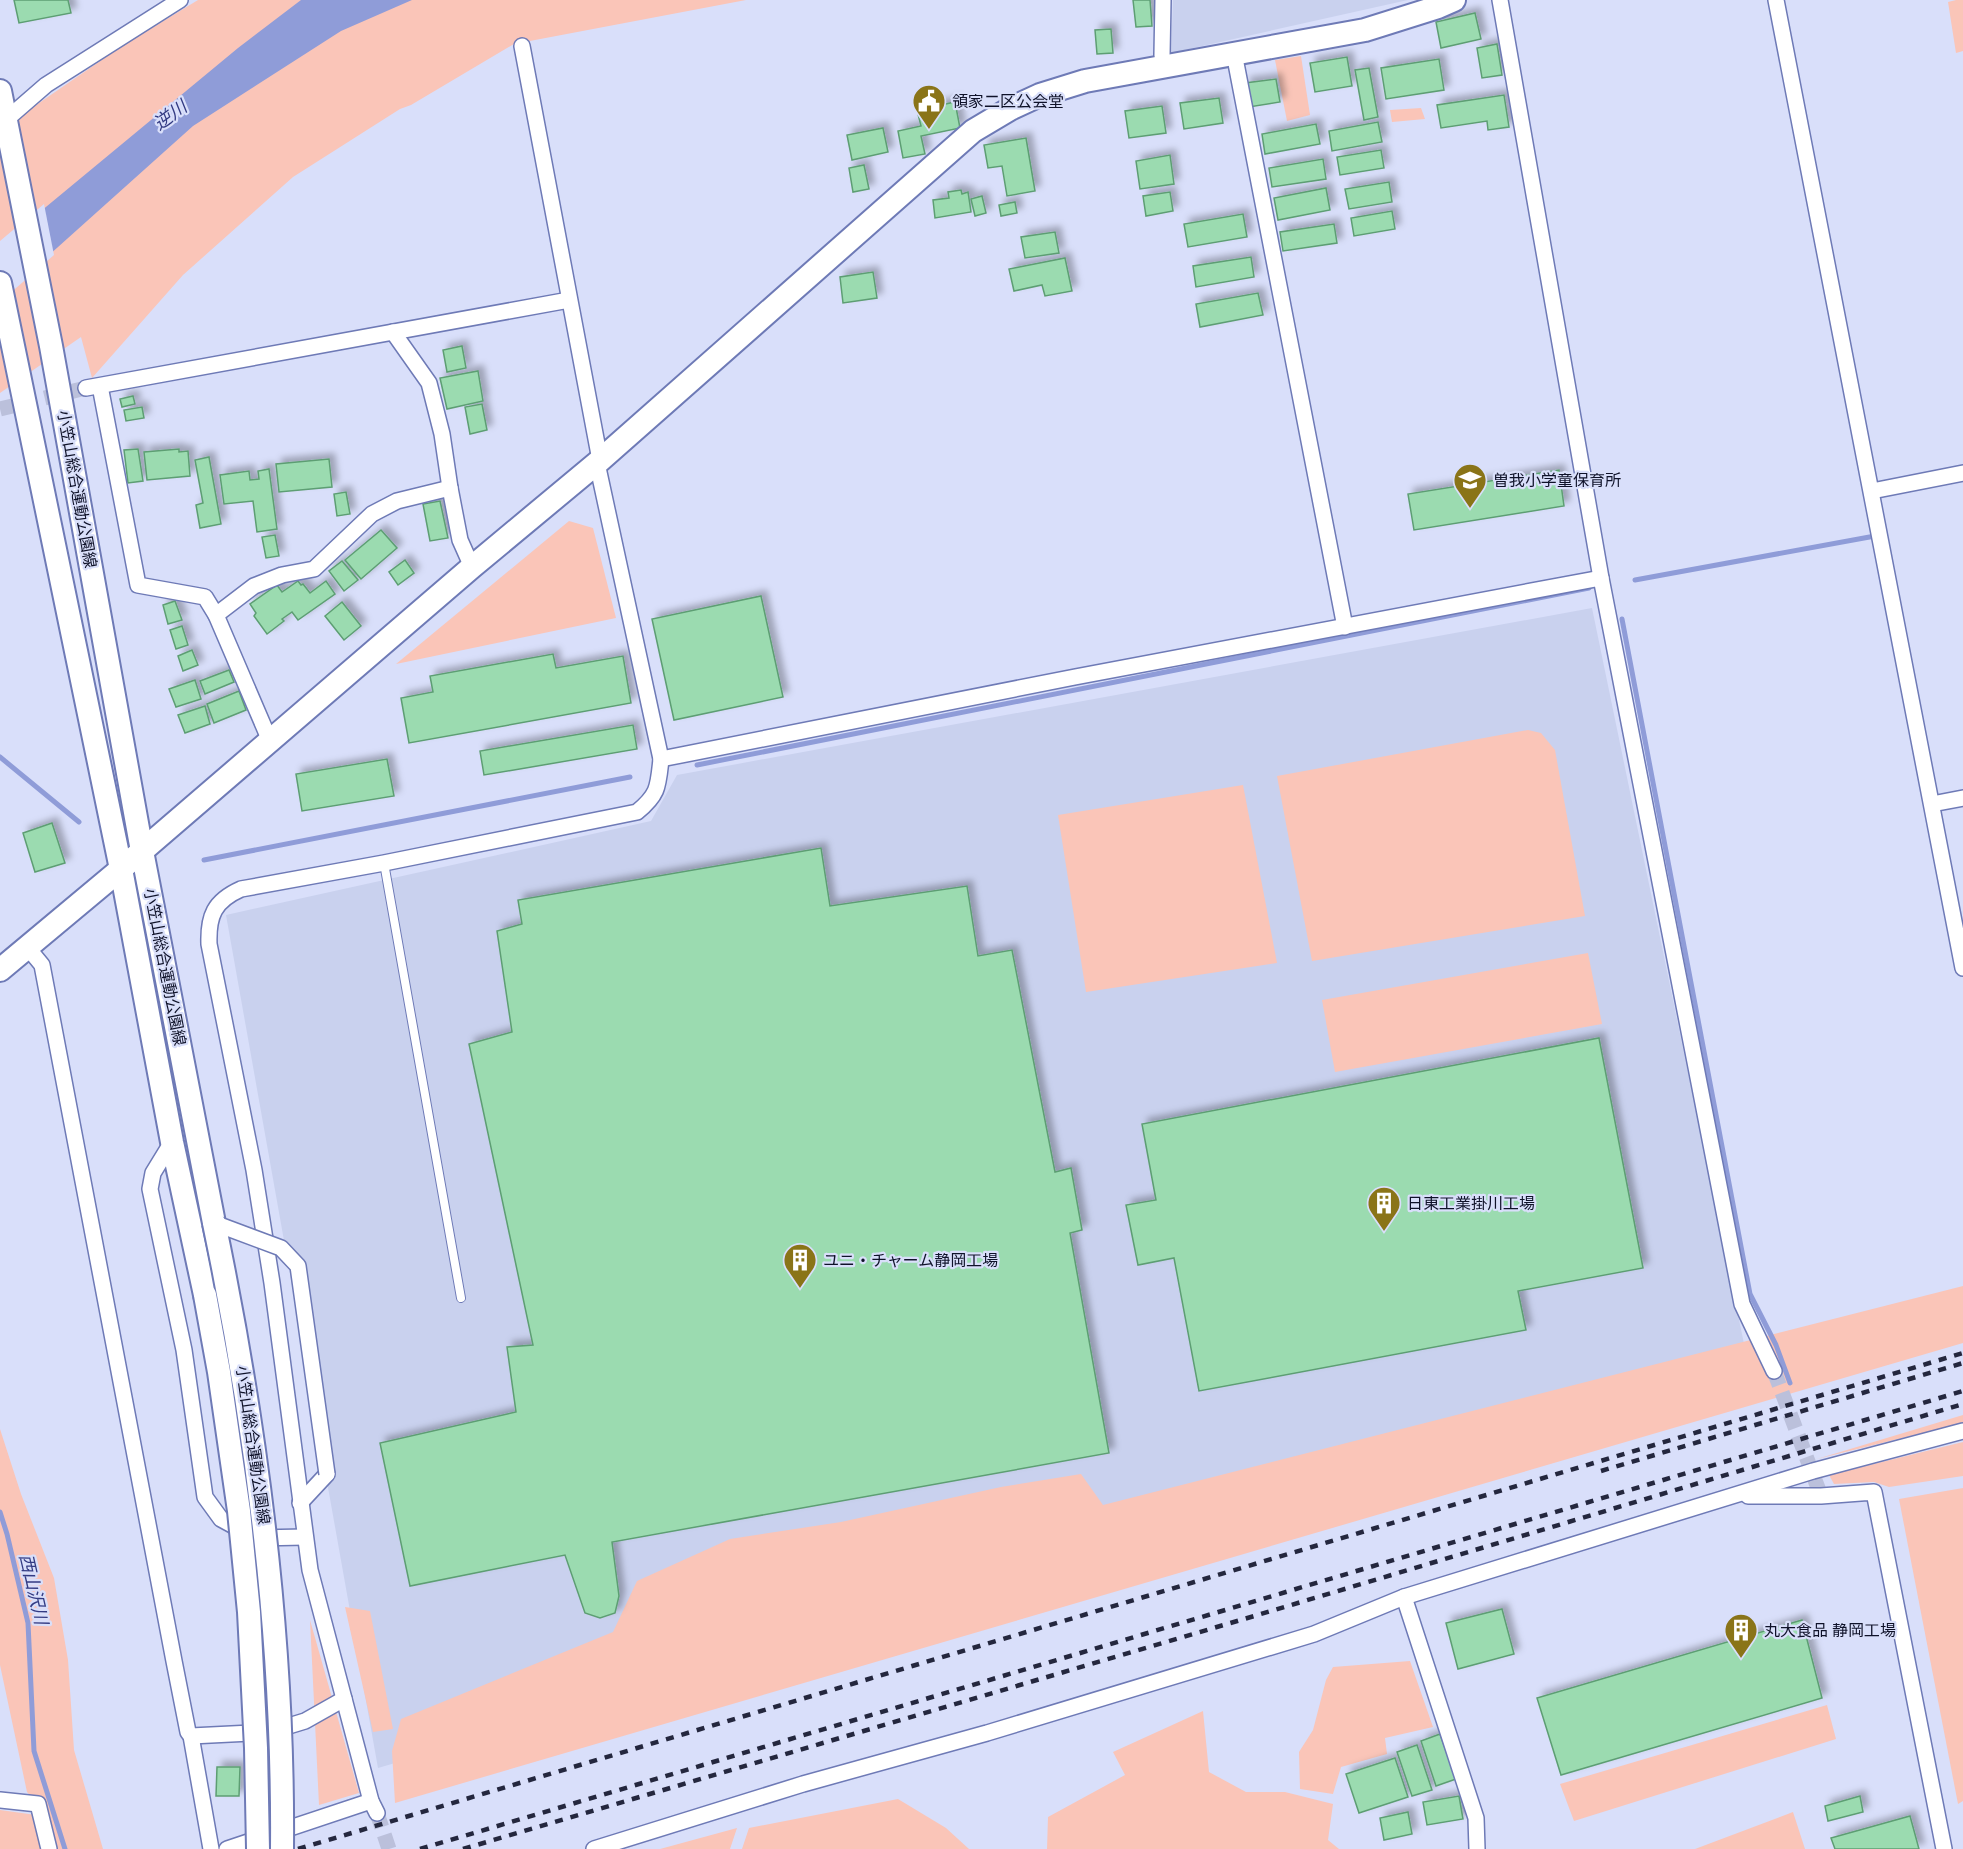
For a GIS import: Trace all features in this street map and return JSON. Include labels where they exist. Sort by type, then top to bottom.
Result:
[{"type":"main road","points":[[0,970],[121,870],[472,567],[598,462],[973,131],[1010,109],[1040,95],[1085,81],[1365,30],[1438,8],[1455,0]]},
{"type":"main road","name":"小笠山総合運動公園線","points":[[0,91],[5,129],[51,346],[142,850],[245,1383],[265,1531],[278,1689],[283,1780],[282,1849]]},
{"type":"main road","name":"小笠山総合運動公園線","points":[[0,283],[121,870],[172,1142],[219,1372],[240,1511],[249,1612],[256,1748],[258,1849]]},
{"type":"street","points":[[5,129],[46,85],[180,0]]},
{"type":"street","points":[[1163,0],[1162,55],[1164,66]]},
{"type":"street","points":[[1500,0],[1601,578],[1742,1304],[1774,1371]]},
{"type":"street","points":[[1776,0],[1963,968]]},
{"type":"street","points":[[227,1849],[374,1807],[310,1570],[272,1283],[252,1159],[209,944],[208,926],[213,910],[226,896],[241,889],[637,812],[652,800],[658,783],[661,759],[598,462],[522,46]]},
{"type":"street","points":[[1234,53],[1345,627]]},
{"type":"street","points":[[270,741],[216,615],[205,597],[138,585],[93,387],[569,300]]},
{"type":"street","points":[[393,332],[429,383],[442,434],[460,540],[472,567]]},
{"type":"street","points":[[1872,490],[1963,473]]},
{"type":"street","points":[[216,615],[254,586],[282,575],[314,569],[372,514],[397,501],[450,488]]},
{"type":"street","points":[[661,759],[1074,677],[1601,578]]},
{"type":"street","points":[[1932,804],[1963,798]]},
{"type":"street","points":[[28,948],[42,965],[211,1849]]},
{"type":"street","points":[[172,1142],[153,1173],[150,1189],[184,1350],[205,1497],[221,1520],[256,1538],[305,1538]]},
{"type":"street","points":[[214,1224],[280,1248],[298,1266],[327,1474],[300,1503]]},
{"type":"street","points":[[594,1849],[803,1784],[987,1733],[1314,1634],[1404,1597],[1813,1471],[1963,1431]]},
{"type":"street","points":[[1733,1496],[1821,1496],[1874,1492],[1944,1849]]},
{"type":"street","points":[[1404,1597],[1476,1818],[1477,1849]]},
{"type":"street","points":[[191,1736],[269,1732],[305,1721],[344,1699]]},
{"type":"street","points":[[0,1800],[38,1804],[49,1849]]},
{"type":"lane","points":[[384,863],[460,1298]]},
{"type":"shaded area","points":[[198,0],[746,0],[514,44],[411,105],[400,109],[293,177],[183,275],[92,378],[81,337],[0,393],[0,126],[26,112],[122,46]]},
{"type":"shaded area","points":[[1173,0],[1408,0],[1171,53]]},
{"type":"shaded area","points":[[1963,0],[1963,51],[1956,53],[1948,2]]},
{"type":"shaded area","points":[[1301,56],[1310,115],[1287,121],[1275,60]]},
{"type":"shaded area","points":[[1421,108],[1425,119],[1392,122],[1390,110]]},
{"type":"shaded area","points":[[569,521],[593,528],[616,618],[396,664]]},
{"type":"shaded area","points":[[1592,608],[1749,1368],[378,1768],[226,915],[651,821],[677,775]]},
{"type":"shaded area","points":[[1528,730],[1541,733],[1555,750],[1585,916],[1312,961],[1277,776]]},
{"type":"shaded area","points":[[1243,785],[1277,963],[1086,992],[1058,815]]},
{"type":"shaded area","points":[[1588,953],[1602,1024],[1335,1072],[1322,1000]]},
{"type":"shaded area","points":[[1963,1286],[1963,1343],[395,1803],[392,1751],[401,1719],[613,1632],[637,1581],[730,1539],[841,1522],[1001,1487],[1081,1474],[1103,1505]]},
{"type":"shaded area","points":[[1963,1415],[1963,1423],[1817,1459]]},
{"type":"shaded area","points":[[0,1429],[21,1494],[54,1578],[68,1660],[74,1750],[103,1849],[49,1849],[38,1804],[27,1792],[0,1665]]},
{"type":"shaded area","points":[[1963,1442],[1963,1476],[1889,1487],[1874,1482],[1834,1484],[1829,1475]]},
{"type":"shaded area","points":[[1963,1488],[1963,1801],[1958,1804],[1899,1499]]},
{"type":"shaded area","points":[[345,1607],[370,1611],[393,1729],[373,1732]]},
{"type":"shaded area","points":[[310,1620],[359,1793],[319,1805]]},
{"type":"shaded area","points":[[1410,1661],[1433,1727],[1385,1738],[1387,1754],[1341,1767],[1333,1794],[1300,1789],[1299,1752],[1313,1730],[1326,1680],[1333,1667]]},
{"type":"shaded area","points":[[1827,1705],[1836,1739],[1574,1821],[1560,1784]]},
{"type":"shaded area","points":[[1203,1711],[1209,1772],[1246,1792],[1285,1792],[1333,1804],[1328,1840],[1339,1849],[1047,1849],[1048,1817],[1125,1775],[1113,1752]]},
{"type":"shaded area","points":[[898,1799],[946,1828],[969,1849],[742,1849],[749,1828]]},
{"type":"shaded area","points":[[0,1810],[36,1815],[45,1849],[0,1849]]},
{"type":"shaded area","points":[[1793,1812],[1805,1849],[1695,1849]]},
{"type":"shaded area","points":[[737,1828],[730,1849],[660,1849]]},
{"type":"water","name":"逆川","points":[[301,0],[412,0],[341,31],[193,126],[0,299],[0,245],[238,48]]},
{"type":"pier","points":[[44,204],[54,255],[0,302],[0,241]]},
{"type":"building","points":[[14,0],[68,0],[71,13],[19,23]]},
{"type":"building","points":[[1133,0],[1150,0],[1152,26],[1136,27]]},
{"type":"building","points":[[1475,13],[1481,39],[1441,48],[1436,22]]},
{"type":"building","points":[[1111,29],[1113,53],[1097,54],[1095,30]]},
{"type":"building","points":[[1497,44],[1502,75],[1482,78],[1477,48]]},
{"type":"building","points":[[1347,57],[1352,86],[1315,92],[1310,63]]},
{"type":"building","points":[[1439,59],[1444,90],[1386,99],[1381,68]]},
{"type":"building","points":[[1369,68],[1378,117],[1364,120],[1355,70]]},
{"type":"building","points":[[1276,79],[1280,102],[1249,107],[1245,83]]},
{"type":"building","points":[[1504,95],[1509,127],[1488,130],[1487,121],[1441,128],[1437,105]]},
{"type":"building","points":[[1219,98],[1223,123],[1184,129],[1180,103]]},
{"type":"building","name":"領家二区公会堂","points":[[955,102],[960,128],[921,136],[925,154],[903,158],[898,131],[921,126],[917,110]]},
{"type":"building","points":[[1162,106],[1166,133],[1129,138],[1125,111]]},
{"type":"building","points":[[1378,122],[1382,142],[1332,151],[1329,131]]},
{"type":"building","points":[[1316,124],[1320,144],[1265,154],[1262,134]]},
{"type":"building","points":[[883,128],[888,152],[852,160],[847,135]]},
{"type":"building","points":[[1026,138],[1035,191],[1007,196],[1002,166],[988,168],[984,145]]},
{"type":"building","points":[[1381,150],[1384,168],[1340,175],[1337,157]]},
{"type":"building","points":[[1170,155],[1174,184],[1140,189],[1136,161]]},
{"type":"building","points":[[1323,159],[1326,179],[1272,187],[1269,168]]},
{"type":"building","points":[[864,165],[869,189],[853,192],[849,168]]},
{"type":"building","points":[[1389,182],[1392,202],[1349,209],[1345,189]]},
{"type":"building","points":[[1326,188],[1330,210],[1278,220],[1274,198]]},
{"type":"building","points":[[961,190],[962,194],[968,192],[971,212],[935,218],[933,200],[949,198],[948,192]]},
{"type":"building","points":[[1170,192],[1173,211],[1146,216],[1143,196]]},
{"type":"building","points":[[982,196],[986,213],[975,216],[971,199]]},
{"type":"building","points":[[1015,202],[1017,213],[1001,216],[999,205]]},
{"type":"building","points":[[1392,211],[1395,229],[1354,236],[1351,218]]},
{"type":"building","points":[[1243,214],[1247,237],[1188,247],[1184,224]]},
{"type":"building","points":[[1334,224],[1337,243],[1283,251],[1280,232]]},
{"type":"building","points":[[1055,232],[1059,253],[1025,258],[1021,237]]},
{"type":"building","points":[[1251,257],[1254,277],[1196,287],[1193,266]]},
{"type":"building","points":[[1065,258],[1072,291],[1045,296],[1042,285],[1014,291],[1009,269]]},
{"type":"building","points":[[873,272],[877,298],[843,303],[840,277]]},
{"type":"building","points":[[1258,293],[1263,315],[1200,327],[1196,304]]},
{"type":"building","points":[[462,346],[466,368],[447,372],[443,350]]},
{"type":"building","points":[[478,371],[483,401],[447,409],[440,378]]},
{"type":"building","points":[[133,396],[135,404],[122,407],[120,399]]},
{"type":"building","points":[[482,404],[487,430],[470,434],[465,407]]},
{"type":"building","points":[[142,407],[144,418],[126,421],[124,410]]},
{"type":"building","points":[[138,449],[143,481],[128,483],[124,450]]},
{"type":"building","points":[[179,449],[179,452],[188,451],[190,476],[147,480],[144,452]]},
{"type":"building","points":[[209,457],[221,524],[200,528],[196,505],[203,503],[195,460]]},
{"type":"building","points":[[329,459],[332,487],[279,492],[276,464]]},
{"type":"building","points":[[269,469],[277,529],[257,532],[253,501],[224,504],[220,475],[249,471],[250,480],[259,479],[258,471]]},
{"type":"building","points":[[1559,470],[1564,506],[1414,530],[1408,494]]},
{"type":"building","points":[[346,492],[350,514],[337,516],[334,494]]},
{"type":"building","points":[[440,501],[448,538],[430,541],[423,504]]},
{"type":"building","points":[[381,530],[397,548],[361,579],[345,560]]},
{"type":"building","points":[[275,535],[279,556],[266,558],[262,537]]},
{"type":"building","points":[[405,560],[414,573],[398,585],[389,572]]},
{"type":"building","points":[[342,561],[358,580],[344,591],[329,571]]},
{"type":"building","points":[[298,581],[310,593],[326,581],[335,594],[298,620],[292,612],[267,634],[254,616],[256,613],[250,604],[277,585],[282,592]]},
{"type":"building","points":[[761,596],[783,697],[674,720],[652,619]]},
{"type":"building","points":[[175,601],[182,620],[168,624],[163,605]]},
{"type":"building","points":[[342,602],[361,626],[344,640],[325,616]]},
{"type":"building","points":[[182,626],[188,645],[176,649],[170,630]]},
{"type":"building","points":[[192,650],[198,665],[183,671],[178,656]]},
{"type":"building","points":[[553,654],[556,668],[623,656],[631,703],[409,743],[401,698],[433,692],[430,676]]},
{"type":"building","points":[[229,670],[234,682],[205,694],[200,681]]},
{"type":"building","points":[[195,680],[201,699],[176,707],[169,689]]},
{"type":"building","points":[[239,691],[246,710],[214,723],[207,704]]},
{"type":"building","points":[[205,706],[210,724],[185,733],[178,715]]},
{"type":"building","points":[[633,725],[637,749],[484,775],[480,751]]},
{"type":"building","points":[[387,759],[394,796],[302,811],[296,774]]},
{"type":"building","points":[[52,823],[65,863],[35,872],[23,833]]},
{"type":"building","name":"ユニ・チャーム静岡工場","points":[[821,848],[830,906],[967,886],[978,956],[1012,950],[1055,1172],[1071,1168],[1082,1230],[1070,1233],[1109,1453],[612,1542],[619,1596],[615,1613],[600,1618],[585,1613],[565,1555],[410,1586],[380,1443],[516,1412],[507,1347],[533,1345],[469,1044],[512,1032],[497,931],[522,924],[518,900]]},
{"type":"building","name":"日東工業掛川工場","points":[[1599,1038],[1643,1268],[1518,1291],[1526,1330],[1199,1391],[1174,1258],[1138,1265],[1126,1205],[1156,1200],[1142,1124]]},
{"type":"building","points":[[1502,1609],[1514,1654],[1458,1669],[1446,1623]]},
{"type":"building","name":"丸大食品 静岡工場","points":[[1802,1620],[1822,1698],[1561,1775],[1537,1698]]},
{"type":"building","points":[[1440,1734],[1456,1779],[1436,1786],[1421,1741]]},
{"type":"building","points":[[1417,1745],[1432,1790],[1412,1796],[1397,1752]]},
{"type":"building","points":[[1395,1758],[1408,1797],[1359,1813],[1346,1774]]},
{"type":"building","points":[[217,1767],[240,1767],[239,1796],[216,1796]]},
{"type":"building","points":[[1459,1796],[1463,1819],[1427,1825],[1423,1802]]},
{"type":"building","points":[[1860,1796],[1863,1812],[1828,1821],[1825,1806]]},
{"type":"building","points":[[1408,1812],[1412,1834],[1384,1840],[1380,1818]]},
{"type":"building","points":[[1910,1816],[1919,1849],[1835,1849],[1831,1838]]},
{"type":"waterway","points":[[1635,580],[1875,536]]},
{"type":"waterway","points":[[697,765],[1589,588]]},
{"type":"waterway","points":[[1622,619],[1750,1294],[1776,1345],[1790,1383]]},
{"type":"waterway","points":[[0,757],[79,822]]},
{"type":"waterway","points":[[204,860],[630,777]]},
{"type":"waterway","name":"西山沢川","points":[[0,1512],[28,1623],[34,1751],[65,1849]]},
{"type":"tunnel","points":[[0,409],[86,388]]},
{"type":"tunnel","points":[[1774,1371],[1821,1496]]},
{"type":"tunnel","points":[[377,1813],[389,1849]]},
{"type":"railway","points":[[298,1849],[1963,1353]]},
{"type":"railway","points":[[1601,1471],[1963,1363]]},
{"type":"railway","points":[[420,1849],[1963,1391]]},
{"type":"railway","points":[[463,1849],[1963,1404]]},
{"type":"place","name":"領家二区公会堂","points":[[929,130]]},
{"type":"place","name":"曽我小学童保育所","points":[[1470,509]]},
{"type":"place","name":"日東工業掛川工場","points":[[1384,1232]]},
{"type":"place","name":"ユニ・チャーム静岡工場","points":[[800,1289]]},
{"type":"place","name":"丸大食品 静岡工場","points":[[1741,1659]]}]
